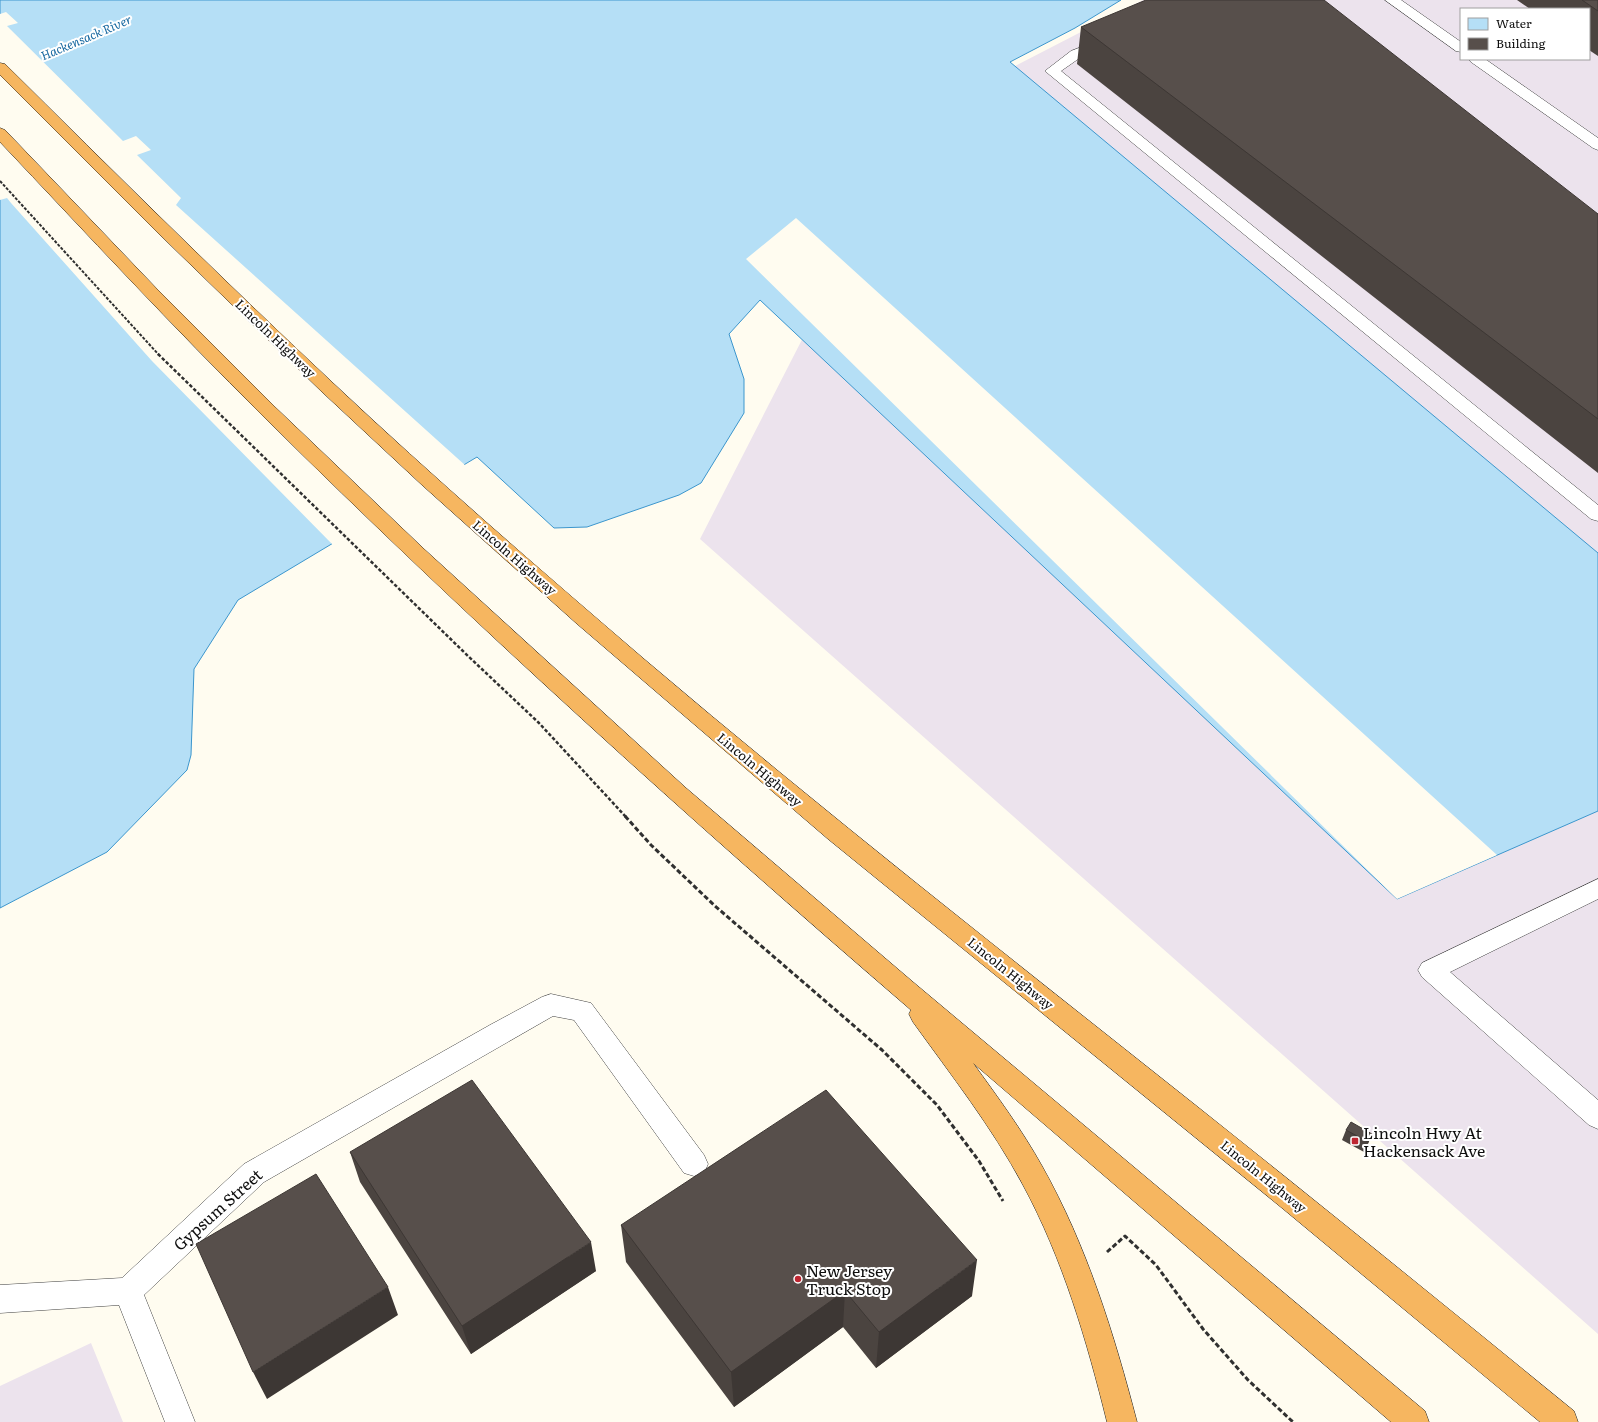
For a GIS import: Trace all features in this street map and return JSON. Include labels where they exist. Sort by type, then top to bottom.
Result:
[{"type":"highway","name":"Lincoln Highway","points":[[0,67],[134,200],[331,390],[566,602],[674,696],[847,842],[1256,1169],[1433,1313],[1563,1422]]},
{"type":"highway","points":[[0,134],[151,293],[268,412],[503,633],[678,794],[904,989],[1414,1422]]},
{"type":"highway","points":[[904,989],[1014,1144],[1045,1198],[1089,1302],[1108,1366],[1122,1422]]},
{"type":"lane","points":[[1392,0],[1460,47]]},
{"type":"lane","points":[[1120,35],[1076,54],[1052,71],[1598,515]]},
{"type":"lane","points":[[1477,60],[1598,145]]},
{"type":"lane","points":[[1598,888],[1431,970],[1598,1118]]},
{"type":"lane","name":"Gypsum Street","points":[[128,1291],[254,1173],[499,1033],[551,1005],[582,1011],[694,1164]]},
{"type":"lane","points":[[0,1298],[128,1291],[180,1422]]},
{"type":"path","points":[[0,181],[157,353],[468,656],[539,723],[651,844],[715,906],[882,1050],[937,1105],[979,1161],[1006,1207]]},
{"type":"path","points":[[1105,1254],[1126,1236],[1156,1265],[1203,1329],[1248,1380],[1293,1422]]},
{"type":"shaded area","points":[[1143,0],[1598,0],[1598,554],[1011,68]]},
{"type":"shaded area","points":[[811,322],[1397,898],[1598,811],[1598,1334],[700,539]]},
{"type":"shaded area","points":[[91,1343],[123,1422],[0,1422],[0,1386]]},
{"type":"water","name":"Hackensack River","points":[[0,0],[1121,0],[1075,28],[1010,62],[1598,553],[1598,811],[1397,899],[760,300],[729,334],[744,379],[744,413],[701,483],[679,495],[587,527],[554,528],[477,457],[238,600],[194,669],[191,755],[187,770],[107,852],[0,908]]},
{"type":"pier","points":[[6,12],[18,23],[7,26],[123,141],[136,136],[151,150],[137,155],[181,198],[176,205],[466,466],[333,545],[152,361],[7,198],[0,200],[0,14]]},
{"type":"pier","points":[[796,218],[1497,855],[1397,899],[746,259]]},
{"type":"building","points":[[1146,0],[1324,0],[1598,214],[1598,419],[1081,27]]},
{"type":"building","points":[[1582,0],[1598,0],[1598,11]]},
{"type":"building","points":[[472,1080],[591,1242],[462,1326],[350,1152]]},
{"type":"building","name":"New Jersey Truck Stop","points":[[826,1090],[977,1260],[879,1332],[845,1291],[731,1372],[621,1225]]},
{"type":"building","points":[[1351,1122],[1372,1134],[1368,1142],[1346,1130]]},
{"type":"building","points":[[316,1174],[388,1287],[253,1372],[196,1244]]},
{"type":"place","name":"Lincoln Hwy At Hackensack Ave","points":[[1355,1141]]},
{"type":"place","name":"New Jersey Truck Stop","points":[[798,1279]]}]
